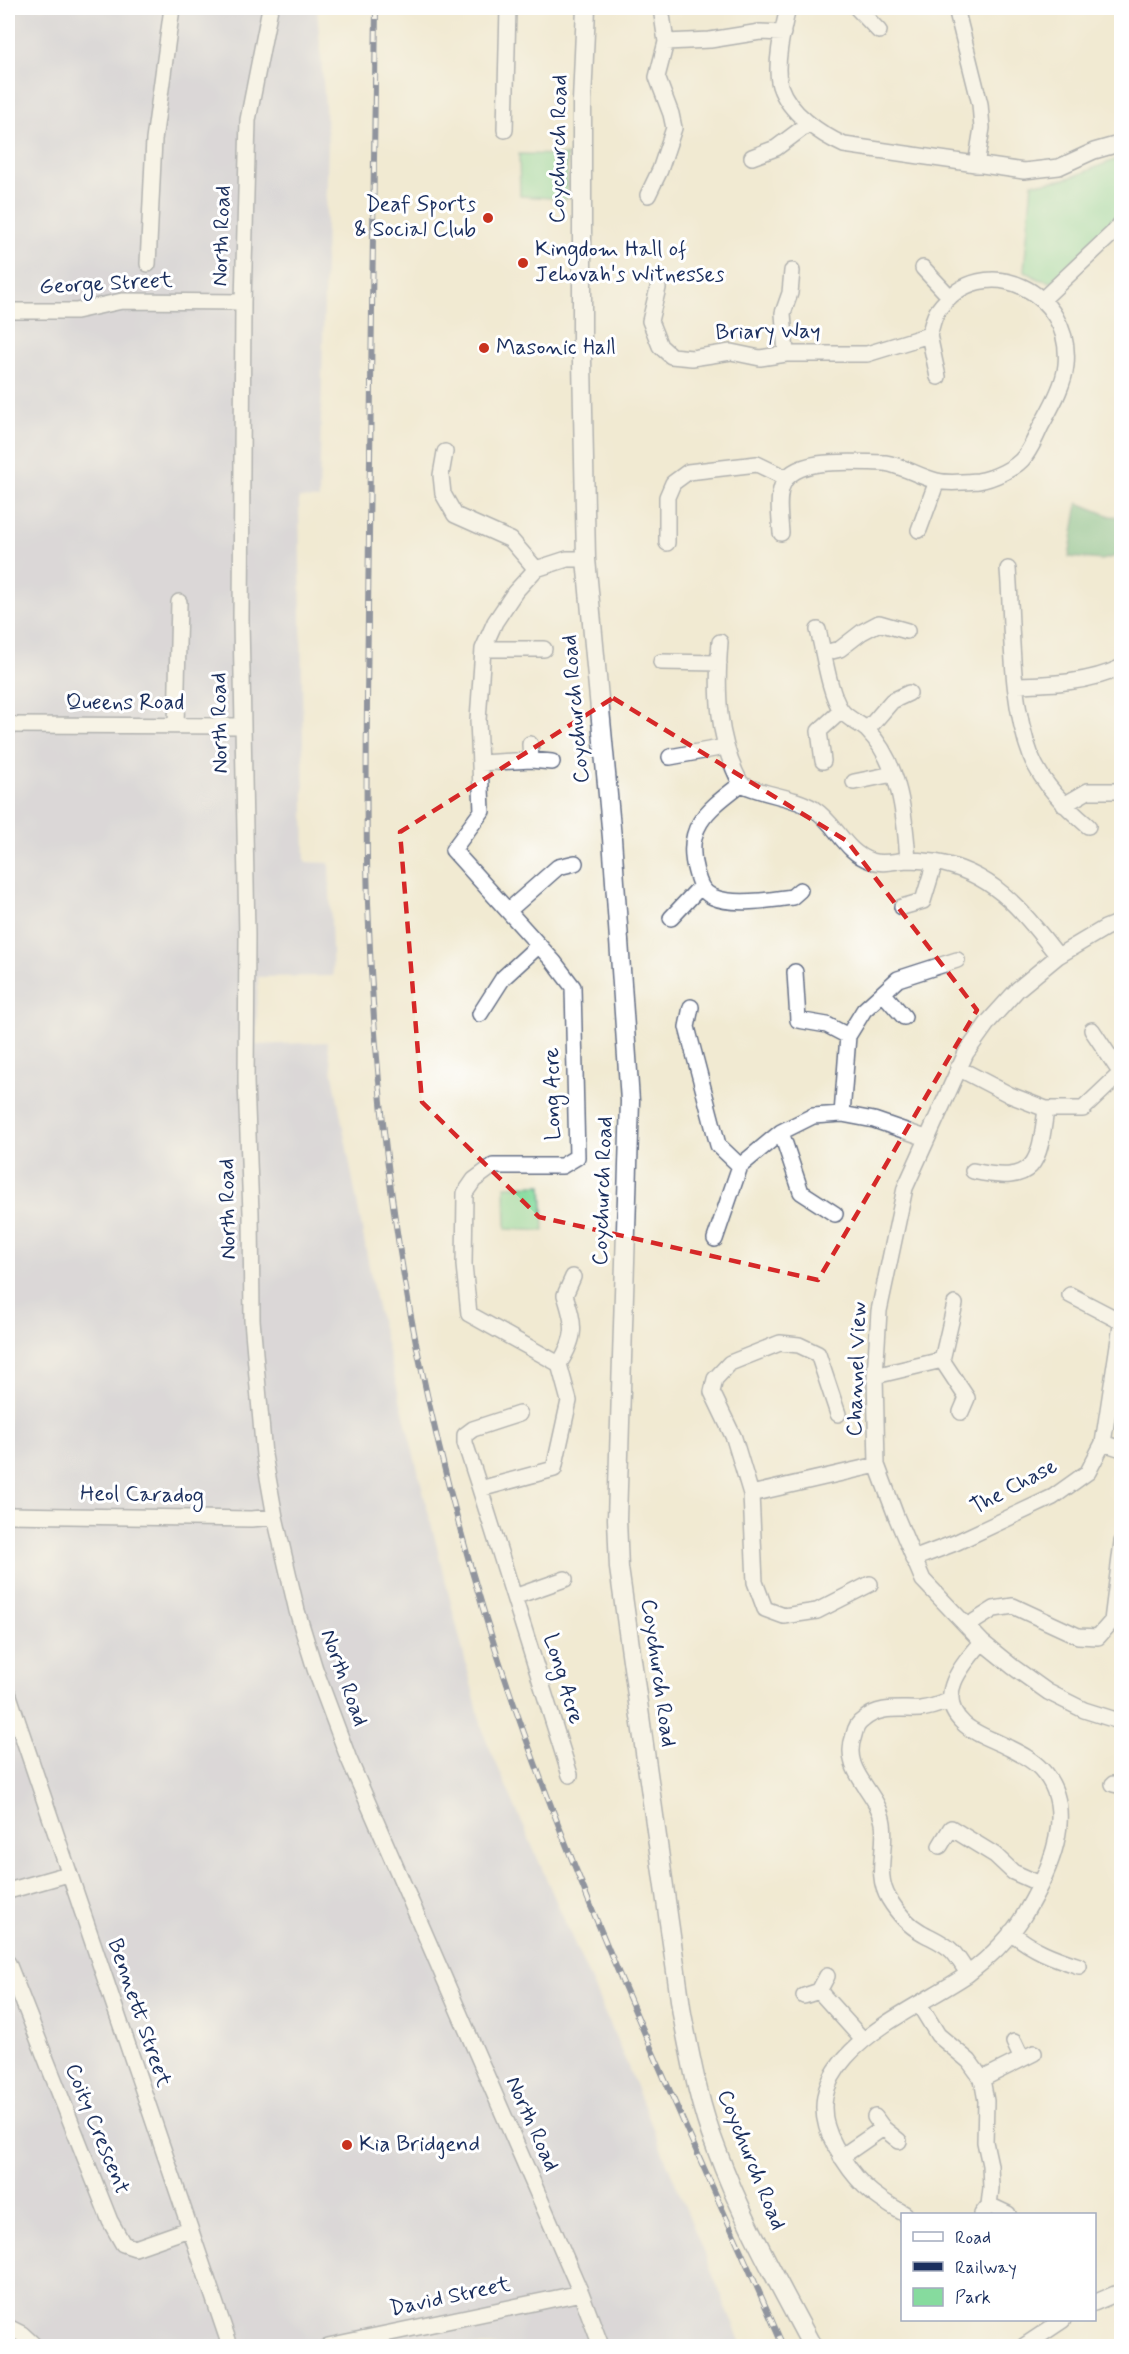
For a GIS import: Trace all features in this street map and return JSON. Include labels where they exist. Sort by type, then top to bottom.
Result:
[{"type":"main road","name":"Coychurch Road","points":[[586,8],[582,101],[582,350],[586,559],[612,838],[630,1101],[617,1497],[620,1568],[681,2003],[696,2086],[715,2147],[738,2201],[812,2346]]},
{"type":"street","points":[[148,264],[154,140],[172,8]]},
{"type":"street","name":"North Road","points":[[270,8],[248,120],[243,302],[246,1082],[252,1320],[264,1455],[275,1517],[304,1634],[348,1757],[581,2293],[601,2346]]},
{"type":"street","points":[[505,130],[508,8]]},
{"type":"street","points":[[648,195],[660,170],[674,128],[657,77],[666,42],[661,8]]},
{"type":"street","points":[[788,8],[779,61],[780,86],[808,124],[824,136],[844,145],[1024,171],[1059,167],[1094,151],[1122,143]]},
{"type":"street","points":[[857,8],[879,31]]},
{"type":"street","points":[[956,8],[980,104],[981,128],[976,165]]},
{"type":"street","points":[[666,42],[710,40],[760,32],[783,33]]},
{"type":"street","points":[[752,157],[776,148],[808,124]]},
{"type":"street","points":[[1043,299],[1122,222]]},
{"type":"street","points":[[923,268],[950,297]]},
{"type":"street","points":[[786,354],[783,313],[790,292],[792,271]]},
{"type":"street","points":[[781,533],[779,506],[781,488],[786,478],[800,468],[809,465],[894,464],[937,482],[980,481],[1002,473],[1024,458],[1049,410],[1066,365],[1061,330],[1043,299],[1022,285],[1000,280],[980,282],[950,297],[937,312],[929,335],[938,377]]},
{"type":"street","name":"Briary Way","points":[[658,288],[650,321],[660,346],[671,356],[692,358],[731,352],[760,358],[786,354],[867,354],[929,335]]},
{"type":"street","name":"George Street","points":[[8,311],[76,311],[122,301],[243,302]]},
{"type":"street","points":[[445,452],[441,476],[443,494],[455,515],[511,540],[536,569]]},
{"type":"street","points":[[668,543],[667,497],[673,483],[688,472],[707,468],[758,464],[786,478]]},
{"type":"street","points":[[920,530],[937,482]]},
{"type":"street","name":"Long Acre","points":[[559,1364],[469,1314],[464,1265],[465,1193],[474,1180],[493,1166],[562,1166],[577,1157],[573,987],[539,945],[453,850],[483,812],[478,720],[483,650],[495,622],[515,592],[536,569],[567,559],[586,559]]},
{"type":"street","points":[[1008,569],[1016,685],[1021,722],[1031,757],[1064,805],[1088,826]]},
{"type":"street","points":[[176,726],[180,602]]},
{"type":"street","points":[[824,653],[840,649],[862,632],[879,623],[906,631]]},
{"type":"street","points":[[818,630],[830,682],[841,711],[867,730],[884,753],[893,774],[906,822],[908,860]]},
{"type":"street","points":[[720,642],[718,702],[725,747],[741,784],[762,793],[786,798],[812,808],[825,818],[847,845],[869,861],[882,864],[908,860],[934,862],[975,874],[996,887],[1027,917],[1059,956]]},
{"type":"street","points":[[483,650],[544,649]]},
{"type":"street","points":[[662,662],[719,663]]},
{"type":"street","points":[[1016,685],[1071,682],[1104,675],[1122,667]]},
{"type":"street","points":[[867,730],[892,701],[909,693]]},
{"type":"street","points":[[823,761],[819,731],[841,711]]},
{"type":"street","name":"Queens Road","points":[[8,725],[243,726]]},
{"type":"street","points":[[530,744],[531,760]]},
{"type":"street","points":[[670,757],[725,747]]},
{"type":"street","points":[[480,763],[531,760],[552,762]]},
{"type":"street","points":[[854,782],[893,774]]},
{"type":"street","points":[[741,784],[704,816],[695,830],[692,857],[700,887],[712,897],[728,901],[792,897],[800,890]]},
{"type":"street","points":[[1064,805],[1088,791],[1122,791]]},
{"type":"street","points":[[902,907],[923,901],[934,862]]},
{"type":"street","points":[[508,911],[558,867],[575,863]]},
{"type":"street","points":[[671,918],[700,887]]},
{"type":"street","name":"Channel View","points":[[1122,921],[1096,933],[1059,956],[1018,989],[989,1021],[966,1053],[905,1188],[879,1311],[875,1376],[877,1465],[923,1580],[982,1642],[1048,1692],[1084,1710],[1122,1722]]},
{"type":"street","points":[[480,1014],[503,978],[539,945]]},
{"type":"street","points":[[842,1114],[848,1036],[864,1010],[898,979],[957,960]]},
{"type":"street","points":[[795,972],[798,1020],[827,1025],[848,1036]]},
{"type":"street","points":[[883,993],[904,1017]]},
{"type":"street","points":[[691,1007],[687,1027],[718,1144],[740,1166]]},
{"type":"street","points":[[958,1068],[1010,1095],[1046,1109],[1083,1108],[1121,1072],[1092,1030]]},
{"type":"street","points":[[973,1171],[1007,1176],[1027,1170],[1036,1162],[1040,1152],[1046,1109]]},
{"type":"street","points":[[716,1239],[740,1166],[781,1132],[813,1116],[842,1114],[874,1120],[926,1138]]},
{"type":"street","points":[[781,1132],[801,1192],[835,1214]]},
{"type":"street","points":[[480,1489],[554,1469],[568,1401],[559,1364],[571,1344],[572,1317],[565,1295],[573,1277]]},
{"type":"street","points":[[1070,1295],[1121,1320]]},
{"type":"street","points":[[955,1304],[942,1360],[967,1398],[961,1412]]},
{"type":"street","name":"The Chase","points":[[913,1559],[956,1543],[1053,1497],[1088,1472],[1103,1443],[1114,1382],[1121,1320]]},
{"type":"street","points":[[838,1414],[818,1354],[800,1345],[780,1343],[730,1363],[715,1379],[712,1392],[734,1438],[751,1494],[755,1582],[765,1609],[784,1616],[817,1611],[870,1584]]},
{"type":"street","points":[[875,1376],[942,1360]]},
{"type":"street","name":"Long Acre","points":[[519,1414],[474,1429],[465,1435],[465,1443],[570,1775]]},
{"type":"street","points":[[1103,1443],[1122,1449]]},
{"type":"street","points":[[751,1494],[877,1465]]},
{"type":"street","name":"Heol Caradog","points":[[8,1515],[251,1519],[275,1517]]},
{"type":"street","points":[[967,1626],[994,1610],[1013,1606],[1078,1636],[1098,1637],[1112,1621],[1122,1542]]},
{"type":"street","points":[[514,1597],[565,1579]]},
{"type":"street","points":[[903,2213],[877,2199],[860,2183],[841,2157],[827,2131],[825,2092],[832,2075],[863,2040],[891,2020],[968,1974],[1011,1932],[1023,1915],[1053,1858],[1059,1822],[1058,1798],[1051,1782],[1029,1758],[964,1724],[954,1712],[951,1700],[952,1684],[965,1661],[982,1642]]},
{"type":"street","name":"Bennett Street","points":[[8,1693],[230,2346]]},
{"type":"street","points":[[951,1700],[921,1709],[895,1708],[877,1712],[863,1719],[850,1744],[855,1772],[879,1806],[884,1823],[880,1865],[883,1884],[889,1898],[908,1923],[952,1951],[968,1974]]},
{"type":"street","points":[[940,1846],[951,1828],[995,1855],[1013,1872],[1040,1884]]},
{"type":"street","points":[[8,1891],[68,1874]]},
{"type":"street","points":[[1011,1932],[1026,1945],[1071,1958]]},
{"type":"street","name":"Coity Crescent","points":[[8,1963],[110,2221],[123,2244],[135,2248],[189,2229]]},
{"type":"street","points":[[804,1996],[819,1991],[827,1976]]},
{"type":"street","points":[[819,1991],[863,2040]]},
{"type":"street","points":[[918,2004],[938,2035],[969,2061],[982,2079],[986,2101],[985,2142],[990,2165],[991,2188],[985,2210],[1002,2213]]},
{"type":"street","points":[[982,2079],[1028,2056],[1014,2042]]},
{"type":"street","points":[[841,2157],[879,2123],[899,2141]]},
{"type":"street","points":[[1096,2303],[1122,2292]]},
{"type":"street","name":"David Street","points":[[328,2346],[581,2293]]},
{"type":"street","points":[[1096,2303],[1122,2299]]},
{"type":"street","points":[[1024,2346],[1060,2321]]},
{"type":"street","points":[[8,2327],[22,2334],[36,2346]]},
{"type":"highlighted area","points":[[613,698],[847,841],[977,1010],[818,1280],[539,1217],[422,1102],[400,832]]},
{"type":"shaded area","points":[[8,8],[317,8],[328,142],[319,499],[299,498],[305,862],[329,863],[333,976],[258,977],[256,1045],[327,1042],[376,1303],[484,1735],[626,2062],[742,2346],[8,2346]]},
{"type":"green space","points":[[519,154],[567,155],[567,199],[520,196]]},
{"type":"green space","points":[[1121,158],[1121,211],[1057,279],[1051,282],[1038,279],[1024,270],[1032,183],[1068,178]]},
{"type":"green space","points":[[1078,503],[1110,516],[1121,517],[1121,555],[1102,560],[1069,557]]},
{"type":"green space","points":[[542,1185],[544,1231],[506,1229],[505,1186]]},
{"type":"railway","points":[[376,8],[367,867],[370,959],[378,1071],[390,1182],[407,1293],[417,1348],[451,1494],[477,1591],[524,1733],[615,1965],[783,2346]]},
{"type":"place","name":"Deaf Sports & Social Club","points":[[488,218]]},
{"type":"place","name":"Kingdom Hall of Jehovah's Witnesses","points":[[523,263]]},
{"type":"place","name":"Masonic Hall","points":[[484,348]]},
{"type":"place","name":"Kia Bridgend","points":[[347,2145]]}]
